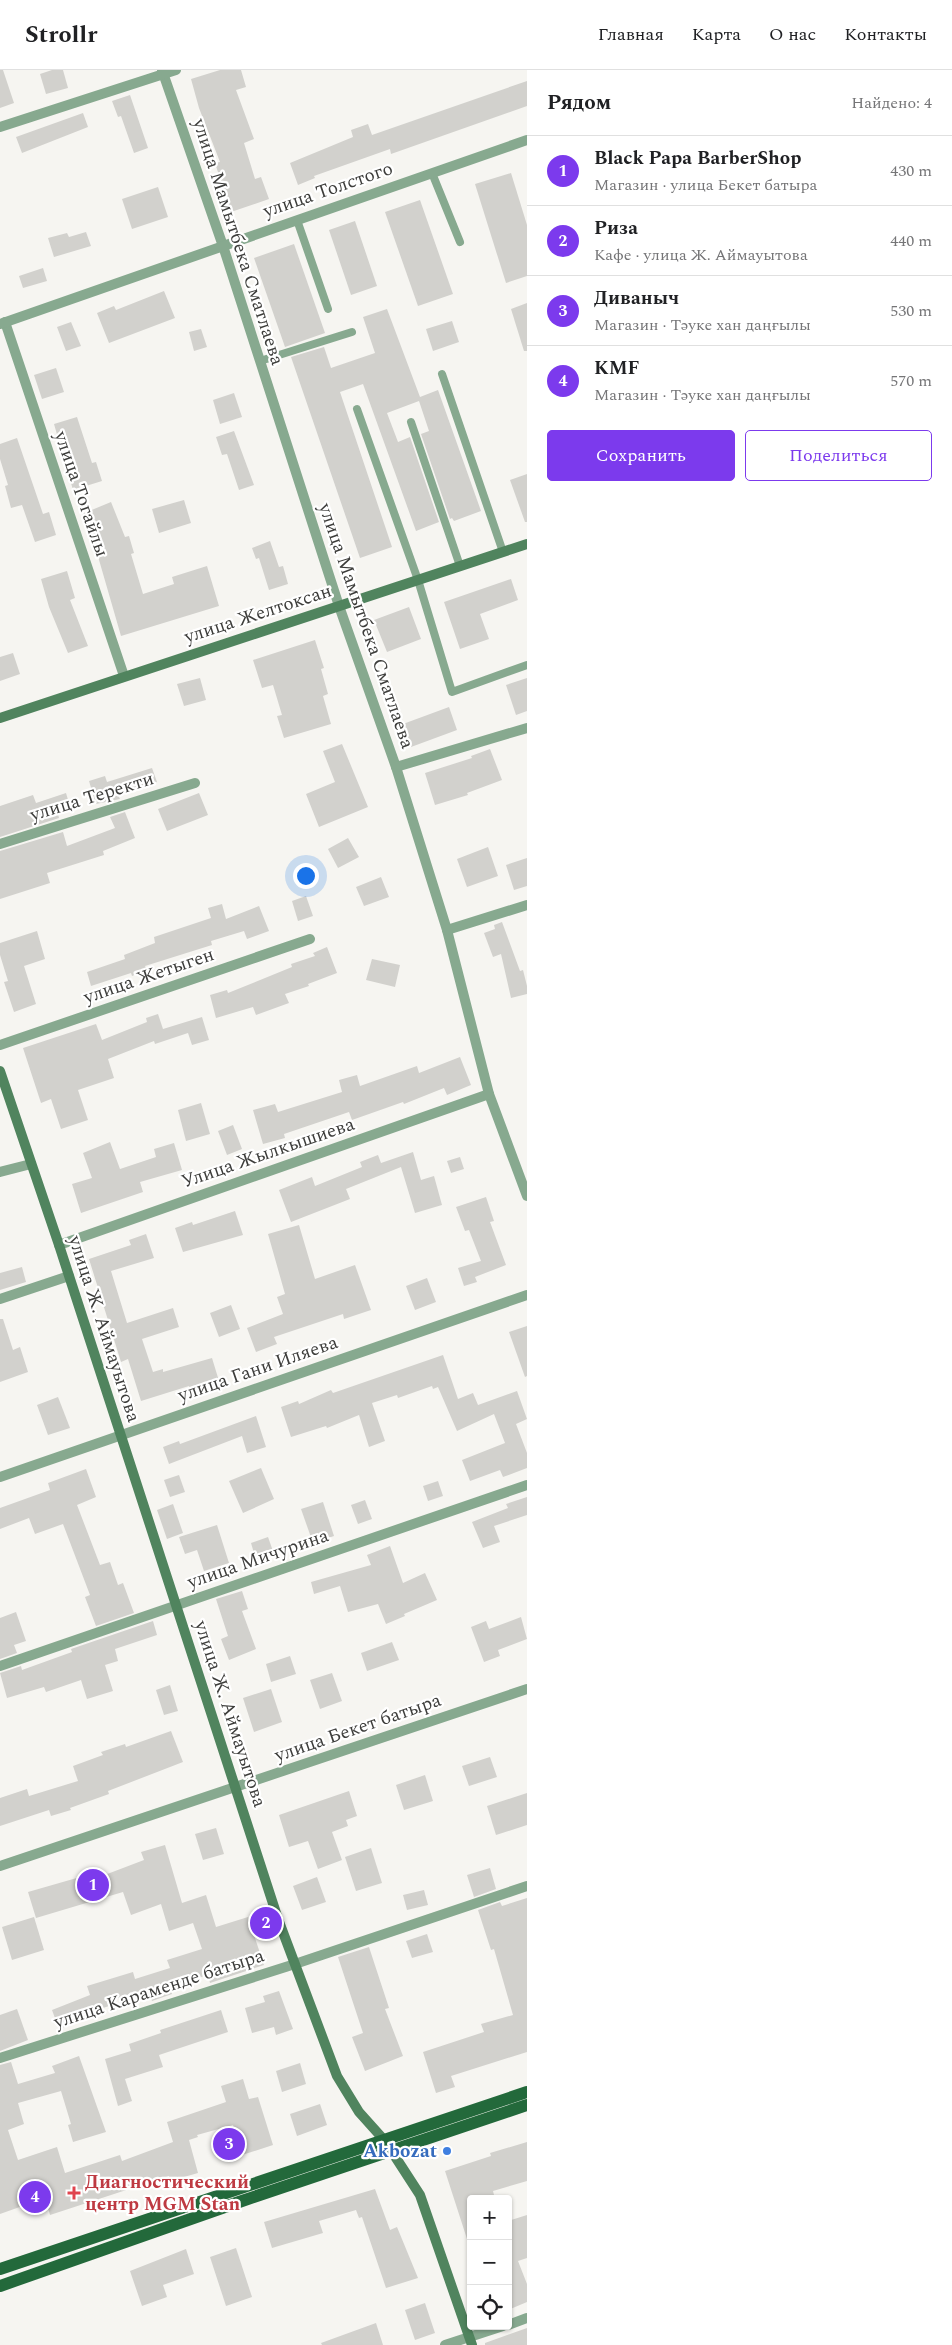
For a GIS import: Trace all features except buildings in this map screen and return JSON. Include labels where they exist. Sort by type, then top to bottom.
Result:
[{"type":"main road","points":[[0,2270],[527,2092]]},
{"type":"main road","points":[[0,2286],[527,2105]]},
{"type":"street","points":[[0,128],[163,72],[176,70]]},
{"type":"street","name":"улица Мамытбека Сматлаева","points":[[163,72],[223,246],[339,606],[396,767],[447,930],[489,1094],[527,1196]]},
{"type":"street","name":"улица Толстого","points":[[2,323],[527,140]]},
{"type":"street","name":"улица Тогайлы","points":[[2,323],[124,676]]},
{"type":"street","name":"улица Желтоксан","points":[[0,718],[527,544]]},
{"type":"street","points":[[396,767],[527,728]]},
{"type":"street","name":"улица Теректи","points":[[0,844],[195,783]]},
{"type":"street","points":[[447,930],[527,905]]},
{"type":"street","name":"улица Жетыген","points":[[0,1045],[310,939]]},
{"type":"street","name":"улица Ж. Аймауытова","points":[[0,1071],[237,1787],[278,1919],[337,2076],[359,2112],[385,2141],[420,2195],[471,2341]]},
{"type":"street","name":"Улица Жылкышиева","points":[[59,1245],[489,1094]]},
{"type":"street","points":[[0,1172],[31,1164]]},
{"type":"street","points":[[0,1300],[69,1276]]},
{"type":"street","name":"улица Гани Иляева","points":[[0,1477],[527,1295]]},
{"type":"street","name":"улица Мичурина","points":[[0,1666],[527,1485]]},
{"type":"street","name":"улица Бекет батыра","points":[[0,1866],[527,1689]]},
{"type":"street","name":"улица Караменде батыра","points":[[0,2058],[295,1964],[527,1886]]},
{"type":"street","points":[[512,2324],[527,2318]]},
{"type":"street","points":[[445,2345],[471,2341],[494,2330]]},
{"type":"lane","points":[[432,173],[460,242]]},
{"type":"lane","points":[[298,220],[328,309]]},
{"type":"lane","points":[[260,361],[352,332]]},
{"type":"lane","points":[[442,374],[503,552]]},
{"type":"lane","points":[[357,409],[418,580],[452,692],[527,665]]},
{"type":"lane","points":[[411,422],[460,566]]},
{"type":"place","name":"Black Papa BarberShop","points":[[93,1885]]},
{"type":"place","name":"Риза","points":[[266,1923]]},
{"type":"place","name":"Диваныч","points":[[229,2144]]},
{"type":"place","name":"Akbozat","points":[[447,2151]]},
{"type":"place","name":"Диагностический центр MGM Stan","points":[[74,2193]]},
{"type":"place","name":"KMF","points":[[35,2197]]}]
